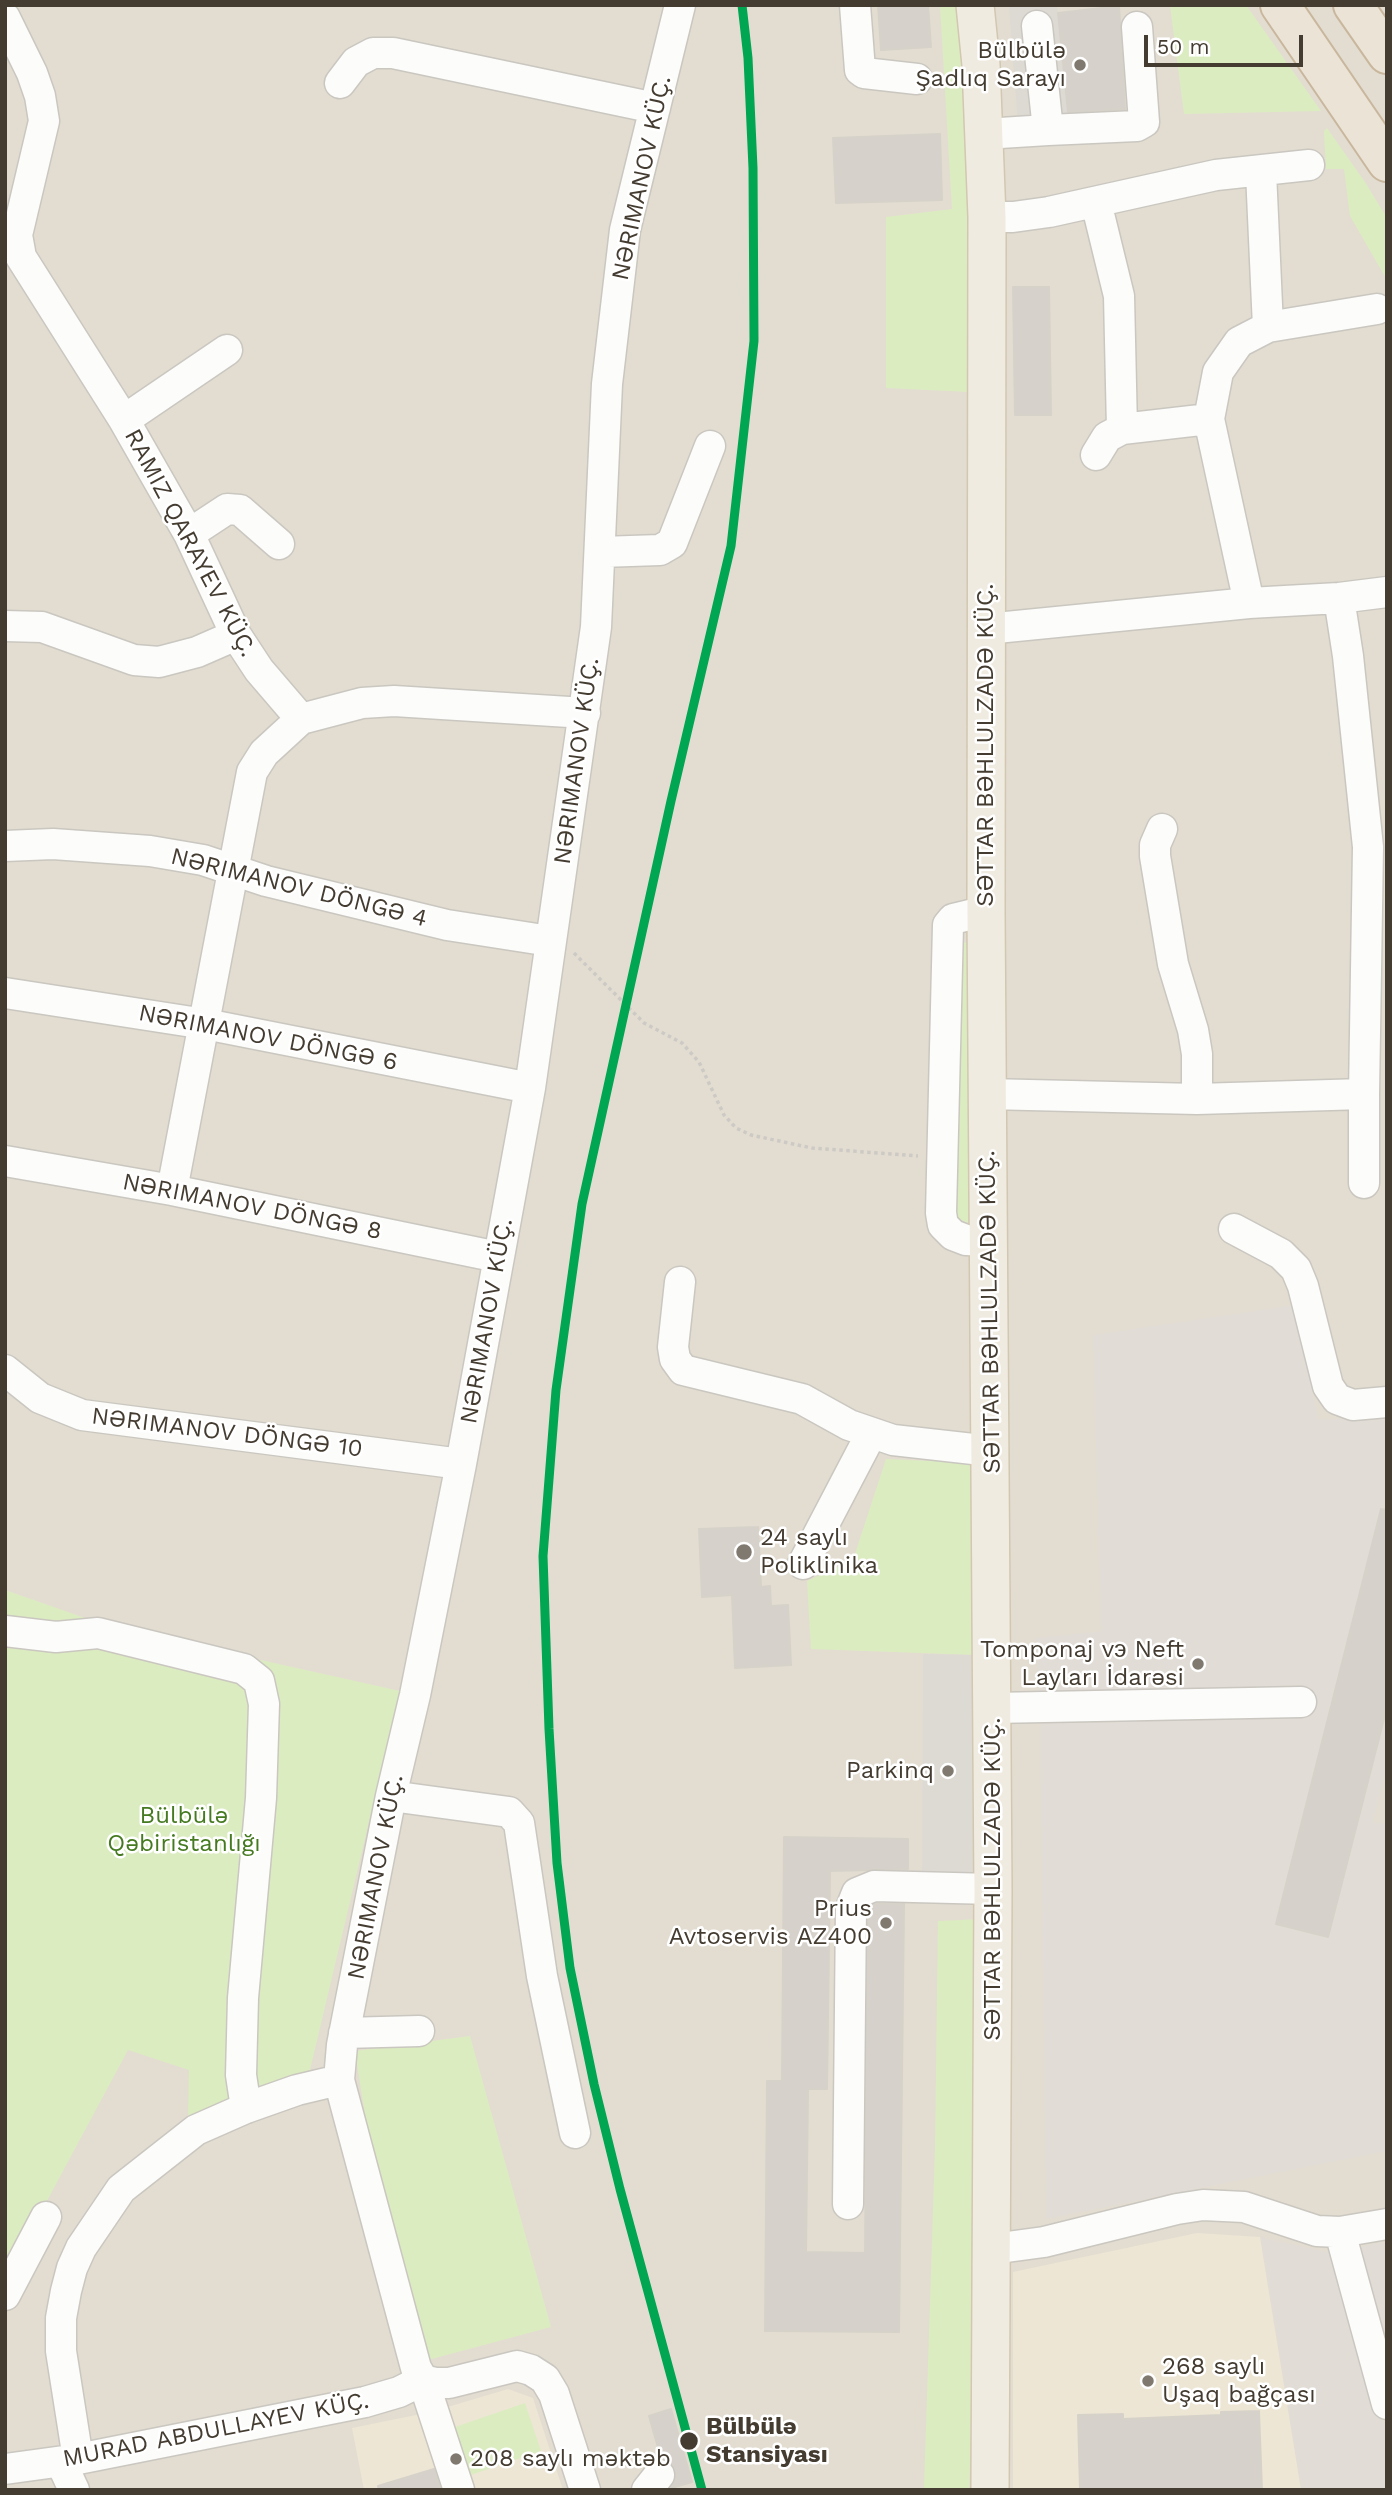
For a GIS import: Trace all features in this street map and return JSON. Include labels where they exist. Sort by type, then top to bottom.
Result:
[{"type":"highway","points":[[1280,5],[1387,162]]},
{"type":"highway","points":[[1353,5],[1387,54]]},
{"type":"main road","name":"SƏTTAR BƏHLULZADƏ KÜÇ.","points":[[975,5],[987,217],[986,911],[993,1708],[990,2490]]},
{"type":"street","name":"NƏRIMANOV KÜÇ.","points":[[459,2490],[423,2380],[411,2353],[339,2080],[344,2033],[461,1464],[530,1088],[596,627],[607,384],[625,230],[680,5]]},
{"type":"street","points":[[855,5],[860,70],[864,73],[917,79]]},
{"type":"street","name":"RAMIZ QARAYEV KÜÇ.","points":[[5,18],[32,73],[40,96],[44,121],[17,235],[21,257],[124,420],[188,534],[236,635],[259,670],[301,719]]},
{"type":"street","points":[[1037,26],[1048,130]]},
{"type":"street","points":[[984,134],[1137,126],[1144,122],[1137,27]]},
{"type":"street","points":[[340,83],[356,62],[373,53],[393,53],[655,108]]},
{"type":"street","points":[[987,217],[1049,212],[1216,175],[1309,166]]},
{"type":"street","points":[[1261,172],[1268,327]]},
{"type":"street","points":[[1096,202],[1119,296],[1122,429]]},
{"type":"street","points":[[1249,603],[1209,419],[1218,372],[1239,342],[1268,327],[1377,309]]},
{"type":"street","points":[[124,420],[227,350]]},
{"type":"street","points":[[1096,455],[1107,437],[1122,429],[1209,419]]},
{"type":"street","points":[[601,552],[660,550],[671,543],[710,446]]},
{"type":"street","points":[[188,534],[227,509],[240,509],[279,544]]},
{"type":"street","points":[[986,629],[1387,592]]},
{"type":"street","points":[[1339,598],[1348,656],[1368,847],[1364,1183]]},
{"type":"street","points":[[5,626],[42,627],[134,660],[159,662],[197,652],[236,635]]},
{"type":"street","points":[[172,1191],[252,772],[264,753],[301,719],[362,703],[394,701],[585,713]]},
{"type":"street","points":[[1162,829],[1155,845],[1155,856],[1173,964],[1193,1030],[1197,1054],[1198,1099]]},
{"type":"street","name":"NƏRIMANOV DÖNGƏ 4","points":[[5,846],[53,844],[150,851],[203,860],[266,881],[447,925],[550,941]]},
{"type":"street","points":[[986,911],[953,919],[948,925],[940,1213],[943,1225],[953,1235],[966,1240],[988,1241]]},
{"type":"street","name":"NƏRIMANOV DÖNGƏ 6","points":[[5,993],[205,1024],[530,1088]]},
{"type":"street","points":[[987,1094],[1198,1099],[1364,1094]]},
{"type":"street","name":"NƏRIMANOV DÖNGƏ 8","points":[[5,1161],[172,1191],[498,1257]]},
{"type":"street","points":[[1234,1229],[1281,1254],[1296,1269],[1303,1286],[1328,1386],[1337,1399],[1353,1405],[1387,1402]]},
{"type":"street","points":[[680,1282],[673,1347],[674,1359],[683,1370],[802,1399],[871,1434],[892,1440],[991,1451]]},
{"type":"street","name":"NƏRIMANOV DÖNGƏ 10","points":[[5,1370],[40,1398],[82,1415],[461,1464]]},
{"type":"street","points":[[803,1564],[871,1434]]},
{"type":"street","points":[[5,1631],[55,1637],[98,1633],[244,1669],[259,1681],[264,1704],[261,1798],[243,1998],[241,2075],[246,2108]]},
{"type":"street","points":[[993,1708],[1301,1702]]},
{"type":"street","points":[[391,1796],[509,1812],[519,1823],[542,1976],[575,2133]]},
{"type":"street","points":[[848,2204],[851,1908],[857,1893],[874,1885],[993,1889]]},
{"type":"street","points":[[344,2033],[419,2031]]},
{"type":"street","points":[[74,2490],[61,2351],[61,2318],[72,2268],[80,2248],[121,2189],[196,2130],[297,2090],[339,2080]]},
{"type":"street","points":[[992,2249],[1044,2242],[1202,2205],[1244,2207],[1317,2231],[1340,2232],[1387,2224]]},
{"type":"street","points":[[5,2295],[46,2217]]},
{"type":"street","points":[[1340,2232],[1387,2404]]},
{"type":"street","points":[[423,2380],[436,2384],[449,2383],[517,2366],[531,2370],[545,2379],[554,2394],[585,2490]]},
{"type":"street","name":"MURAD ABDULLAYEV KÜÇ.","points":[[5,2469],[70,2460],[365,2402],[399,2392],[423,2380]]},
{"type":"path","points":[[550,941],[572,951],[644,1023],[682,1043],[699,1062],[724,1115],[736,1128],[751,1135],[812,1148],[942,1158]]},
{"type":"shaded area","points":[[5,5],[1387,5],[1387,2490],[5,2490]]},
{"type":"shaded area","points":[[1009,5],[1057,5],[1070,136],[1019,141]]},
{"type":"shaded area","name":"Tomponaj vэ Neft Layları İdarəsi","points":[[1294,1305],[1318,1419],[1387,1419],[1387,1765],[1373,1822],[1387,1824],[1387,2151],[1046,2219],[1040,1707],[1035,1638],[1101,1631],[1093,1335]]},
{"type":"shaded area","name":"Parkinq","points":[[923,1654],[975,1655],[974,1888],[922,1888]]},
{"type":"shaded area","name":"268 saylı Uşaq bağçası","points":[[1197,2233],[1260,2237],[1301,2490],[1013,2490],[1013,2272]]},
{"type":"shaded area","points":[[1260,2237],[1332,2253],[1387,2241],[1387,2490],[1301,2490]]},
{"type":"shaded area","name":"208 saylı məktəb","points":[[508,2389],[533,2398],[563,2490],[364,2490],[352,2428],[431,2412]]},
{"type":"green space","points":[[940,5],[958,5],[968,67],[969,392],[886,388],[886,217],[952,209]]},
{"type":"green space","points":[[1170,5],[1246,5],[1321,111],[1184,114]]},
{"type":"green space","points":[[1327,128],[1387,218],[1387,280],[1350,216],[1344,169],[1326,169],[1324,131]]},
{"type":"green space","points":[[978,940],[973,1225],[951,1216],[954,945]]},
{"type":"green space","points":[[886,1459],[975,1463],[975,1655],[811,1649],[807,1581],[853,1560]]},
{"type":"green space","name":"Bülbülə Qəbiristanlığı","points":[[5,1590],[108,1626],[400,1691],[309,2074],[188,2121],[189,2070],[128,2050],[5,2279]]},
{"type":"green space","points":[[982,1919],[977,2292],[969,2490],[924,2490],[935,2149],[938,1921]]},
{"type":"green space","points":[[470,2036],[551,2327],[428,2360],[365,2115],[355,2051]]},
{"type":"green space","points":[[525,2403],[541,2451],[468,2476],[452,2428]]},
{"type":"building","points":[[878,5],[928,5],[931,47],[881,50]]},
{"type":"building","points":[[1119,6],[1125,109],[1068,112],[1058,13]]},
{"type":"building","points":[[940,134],[942,200],[836,203],[833,138]]},
{"type":"building","points":[[1013,287],[1049,287],[1051,415],[1015,415]]},
{"type":"building","points":[[1381,1509],[1387,1510],[1387,1707],[1328,1937],[1276,1924]]},
{"type":"building","points":[[758,1527],[761,1587],[770,1586],[771,1606],[788,1605],[791,1665],[735,1668],[732,1595],[702,1597],[699,1529]]},
{"type":"building","points":[[784,1837],[908,1839],[908,1869],[830,1871],[827,2089],[808,2089],[806,2252],[865,2253],[868,1911],[871,1906],[877,1904],[904,1904],[899,2332],[765,2331],[767,2081],[782,2081]]},
{"type":"building","points":[[671,2409],[692,2482],[671,2488],[676,2478],[675,2469],[670,2462],[661,2458],[649,2416]]},
{"type":"building","points":[[1259,2411],[1262,2490],[1080,2490],[1078,2415],[1123,2414],[1123,2419]]},
{"type":"building","points":[[434,2469],[441,2490],[379,2490],[378,2486]]},
{"type":"transit line","points":[[702,2490],[620,2189],[594,2084],[570,1968],[557,1863],[543,1556],[556,1390],[582,1204],[671,801],[731,546],[754,341],[753,168],[748,58],[742,5]]},
{"type":"place","name":"Bülbülə Şadlıq Sarayı","points":[[1080,65]]},
{"type":"place","name":"24 saylı Poliklinika","points":[[744,1552]]},
{"type":"place","name":"Tomponaj vэ Neft Layları İdarəsi","points":[[1198,1664]]},
{"type":"place","name":"Parkinq","points":[[948,1771]]},
{"type":"place","name":"Prius Avtoservis AZ400","points":[[886,1923]]},
{"type":"place","name":"268 saylı Uşaq bağçası","points":[[1148,2381]]},
{"type":"place","name":"Bülbülə Stansiyası","points":[[689,2441]]},
{"type":"place","name":"208 saylı məktəb","points":[[456,2459]]}]
